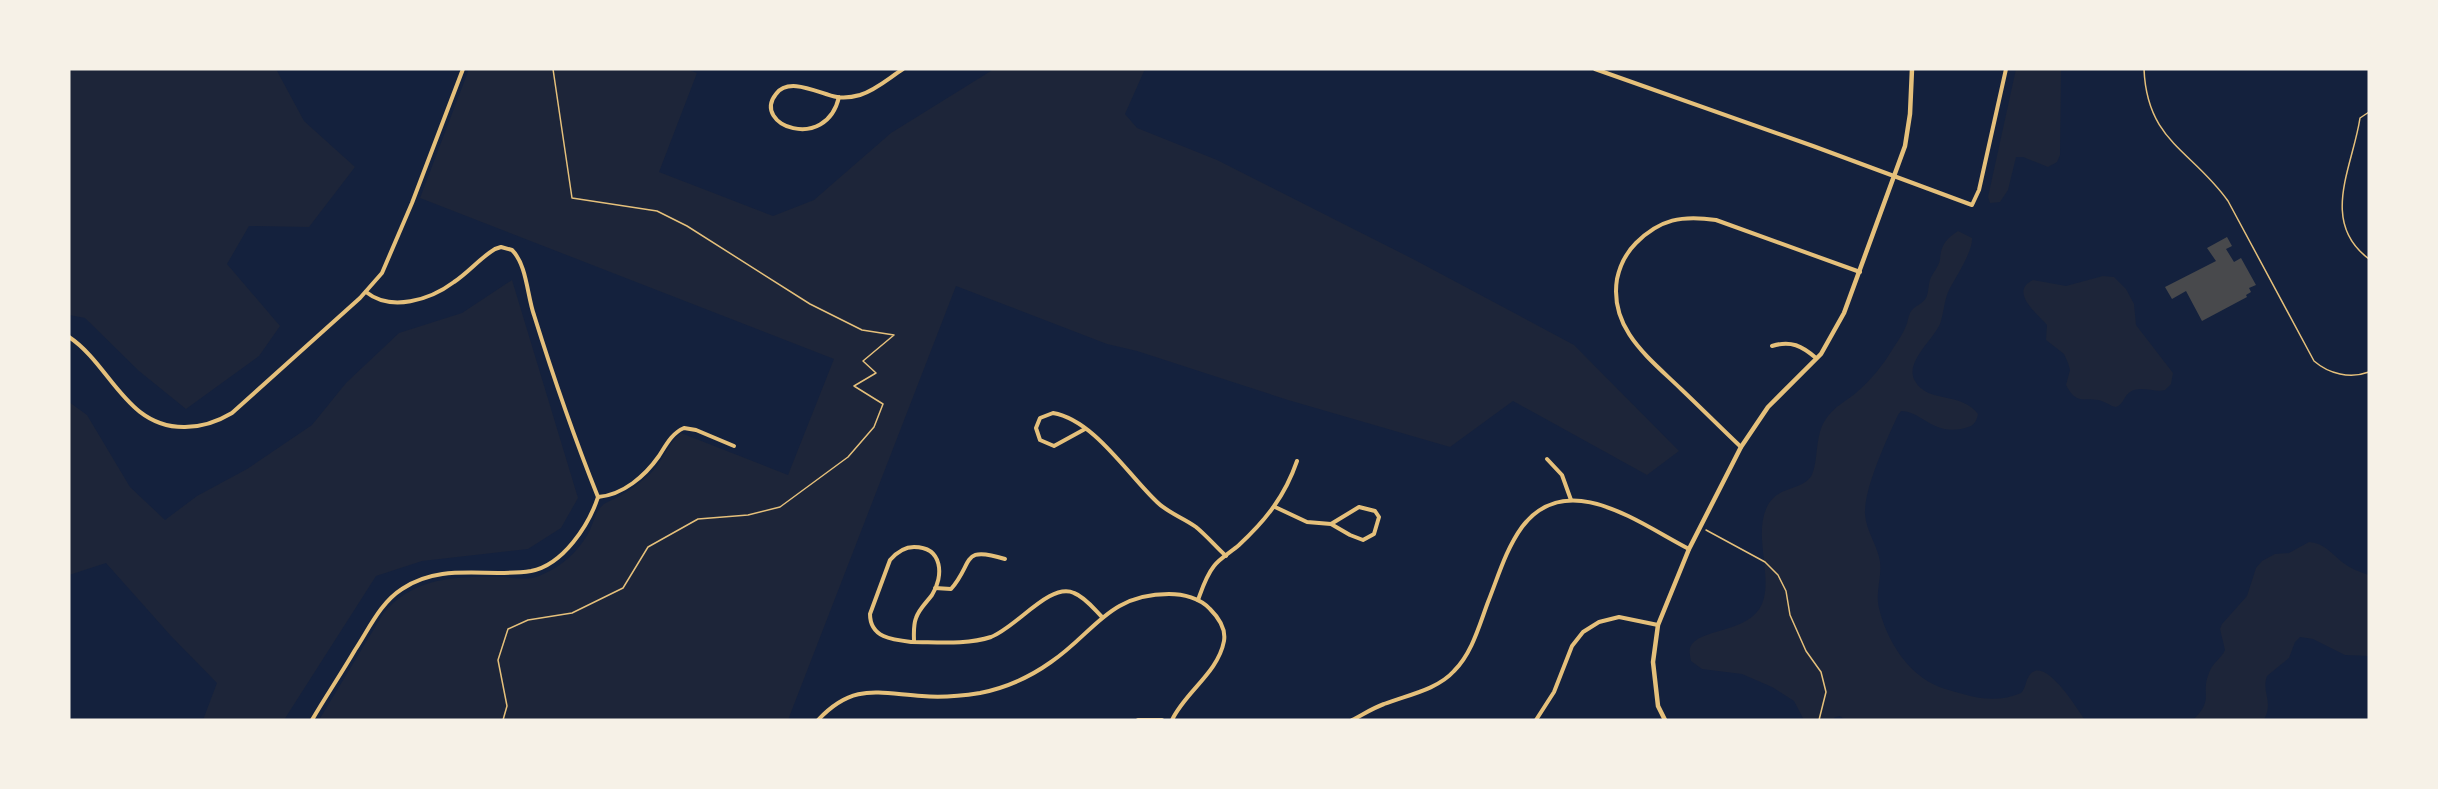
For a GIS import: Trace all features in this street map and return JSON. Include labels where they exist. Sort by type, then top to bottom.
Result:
[{"type":"street","points":[[69,337],[86,350],[130,404],[149,419],[167,426],[204,425],[232,413],[366,292],[382,273],[393,252],[463,69]]},
{"type":"street","points":[[839,98],[832,116],[812,129],[801,130],[781,124],[775,119],[772,111],[774,95],[790,86],[839,98],[859,95],[876,88],[903,69]]},
{"type":"street","points":[[1595,69],[1972,205],[1979,190],[2006,69]]},
{"type":"street","points":[[1665,720],[1658,706],[1653,662],[1658,626],[1689,549],[1741,447],[1774,400],[1816,358],[1837,329],[1861,272],[1909,129],[1912,69]]},
{"type":"street","points":[[1741,447],[1644,353],[1627,332],[1616,308],[1615,292],[1624,259],[1651,228],[1673,220],[1702,218],[1716,220],[1861,272]]},
{"type":"street","points":[[312,720],[382,609],[401,590],[435,576],[462,571],[532,571],[543,566],[578,537],[589,520],[598,496],[556,384],[532,311],[520,263],[512,250],[501,246],[495,249],[452,284],[418,299],[390,303],[375,299],[366,292]]},
{"type":"street","points":[[1772,346],[1784,343],[1795,344],[1803,347],[1816,358]]},
{"type":"street","points":[[1085,429],[1054,446],[1041,440],[1036,428],[1040,418],[1053,412],[1085,429],[1159,504],[1194,526],[1226,556]]},
{"type":"street","points":[[598,496],[614,494],[637,479],[657,459],[674,434],[684,428],[696,430],[734,446]]},
{"type":"street","points":[[1547,459],[1562,475],[1571,500]]},
{"type":"street","points":[[1198,600],[1214,565],[1275,507],[1288,485],[1297,461]]},
{"type":"street","points":[[1352,720],[1381,705],[1440,682],[1455,671],[1472,644],[1506,556],[1523,526],[1546,507],[1571,500],[1599,503],[1689,549]]},
{"type":"street","points":[[1275,507],[1307,522],[1331,524],[1363,540],[1374,534],[1379,518],[1375,511],[1359,507],[1331,524]]},
{"type":"street","points":[[914,642],[914,624],[917,615],[935,588],[939,563],[932,552],[924,548],[908,548],[896,553],[890,560],[871,610],[871,622],[876,631],[886,638],[914,642],[960,641],[993,636],[1019,620],[1046,597],[1061,590],[1078,595],[1102,617]]},
{"type":"street","points":[[935,588],[951,589],[968,560],[976,554],[986,553],[1005,559]]},
{"type":"street","points":[[818,720],[844,698],[866,691],[943,697],[1005,686],[1053,661],[1102,617],[1121,604],[1147,595],[1176,594],[1206,604],[1216,614],[1221,624],[1224,640],[1212,667],[1172,720]]},
{"type":"street","points":[[1536,720],[1554,692],[1572,646],[1583,632],[1599,622],[1619,617],[1658,626]]},
{"type":"street","points":[[1138,720],[1162,720]]},
{"type":"lane","points":[[2144,69],[2147,99],[2159,126],[2181,152],[2220,189],[2228,201],[2314,361],[2324,369],[2341,374],[2351,376],[2369,372]]},
{"type":"lane","points":[[2369,112],[2360,118],[2355,149],[2342,190],[2341,208],[2343,223],[2352,241],[2369,259]]},
{"type":"path","points":[[503,720],[507,706],[498,660],[508,629],[528,620],[572,613],[623,588],[648,547],[698,519],[748,515],[780,507],[848,457],[874,427],[883,404],[854,386],[876,373],[863,361],[894,335],[862,330],[810,304],[687,226],[657,211],[572,198],[553,69]]},
{"type":"path","points":[[1700,526],[1765,562],[1778,575],[1786,591],[1790,615],[1806,651],[1821,672],[1826,692],[1819,720]]},
{"type":"shaded area","points":[[69,69],[276,69],[304,121],[355,167],[309,227],[249,226],[227,264],[280,326],[259,356],[186,409],[139,371],[85,318],[69,315]]},
{"type":"shaded area","points":[[469,69],[686,69],[697,73],[659,172],[773,216],[814,200],[891,133],[994,69],[1145,69],[1125,114],[1137,128],[1217,160],[1413,259],[1574,345],[1679,451],[1647,475],[1513,401],[1450,447],[1288,400],[1137,351],[1107,344],[956,286],[788,720],[319,720],[383,614],[395,601],[423,585],[438,581],[471,577],[529,578],[553,569],[568,559],[580,546],[600,508],[631,489],[651,473],[681,433],[788,475],[834,359],[420,198]]},
{"type":"shaded area","points":[[2016,69],[2061,69],[2060,155],[2057,162],[2048,167],[2023,157],[2016,157],[2008,190],[2000,202],[1990,203],[1988,197]]},
{"type":"shaded area","points":[[1958,231],[1972,238],[1970,250],[1948,292],[1940,324],[1916,359],[1913,374],[1915,381],[1928,393],[1963,402],[1978,414],[1976,421],[1970,426],[1951,430],[1934,426],[1908,412],[1901,411],[1898,415],[1877,464],[1866,503],[1866,520],[1880,562],[1879,608],[1886,631],[1905,662],[1933,684],[1970,696],[2000,698],[2021,693],[2029,676],[2035,671],[2043,672],[2060,685],[2085,720],[1845,720],[1840,716],[1833,720],[1804,720],[1794,701],[1772,687],[1742,674],[1702,669],[1691,661],[1690,648],[1698,639],[1748,620],[1762,604],[1766,582],[1762,532],[1766,509],[1775,496],[1809,479],[1814,468],[1824,422],[1836,408],[1867,383],[1885,361],[1903,332],[1911,311],[1926,298],[1943,246]]},
{"type":"shaded area","points":[[2103,276],[2114,277],[2126,289],[2134,304],[2136,325],[2173,373],[2171,384],[2165,390],[2134,390],[2116,407],[2101,401],[2076,398],[2073,395],[2066,385],[2070,370],[2064,354],[2046,340],[2047,325],[2032,310],[2024,297],[2026,285],[2033,280],[2066,286]]},
{"type":"shaded area","points":[[512,280],[578,498],[561,528],[528,549],[422,561],[376,576],[284,720],[203,720],[217,683],[171,636],[106,563],[69,575],[69,402],[87,415],[130,487],[165,520],[197,496],[247,469],[312,425],[346,383],[399,333],[462,313]]},
{"type":"shaded area","points":[[2309,542],[2323,546],[2348,566],[2369,575],[2369,656],[2345,655],[2313,639],[2300,637],[2295,642],[2289,658],[2267,676],[2265,687],[2268,707],[2264,720],[2193,720],[2204,707],[2210,670],[2225,650],[2220,629],[2222,624],[2247,596],[2256,568],[2262,561],[2275,554],[2289,553]]},
{"type":"building","points":[[2227,237],[2232,246],[2226,249],[2234,262],[2241,258],[2256,285],[2249,288],[2251,292],[2246,295],[2247,297],[2202,321],[2186,291],[2172,299],[2165,287],[2216,261],[2207,248]]}]
